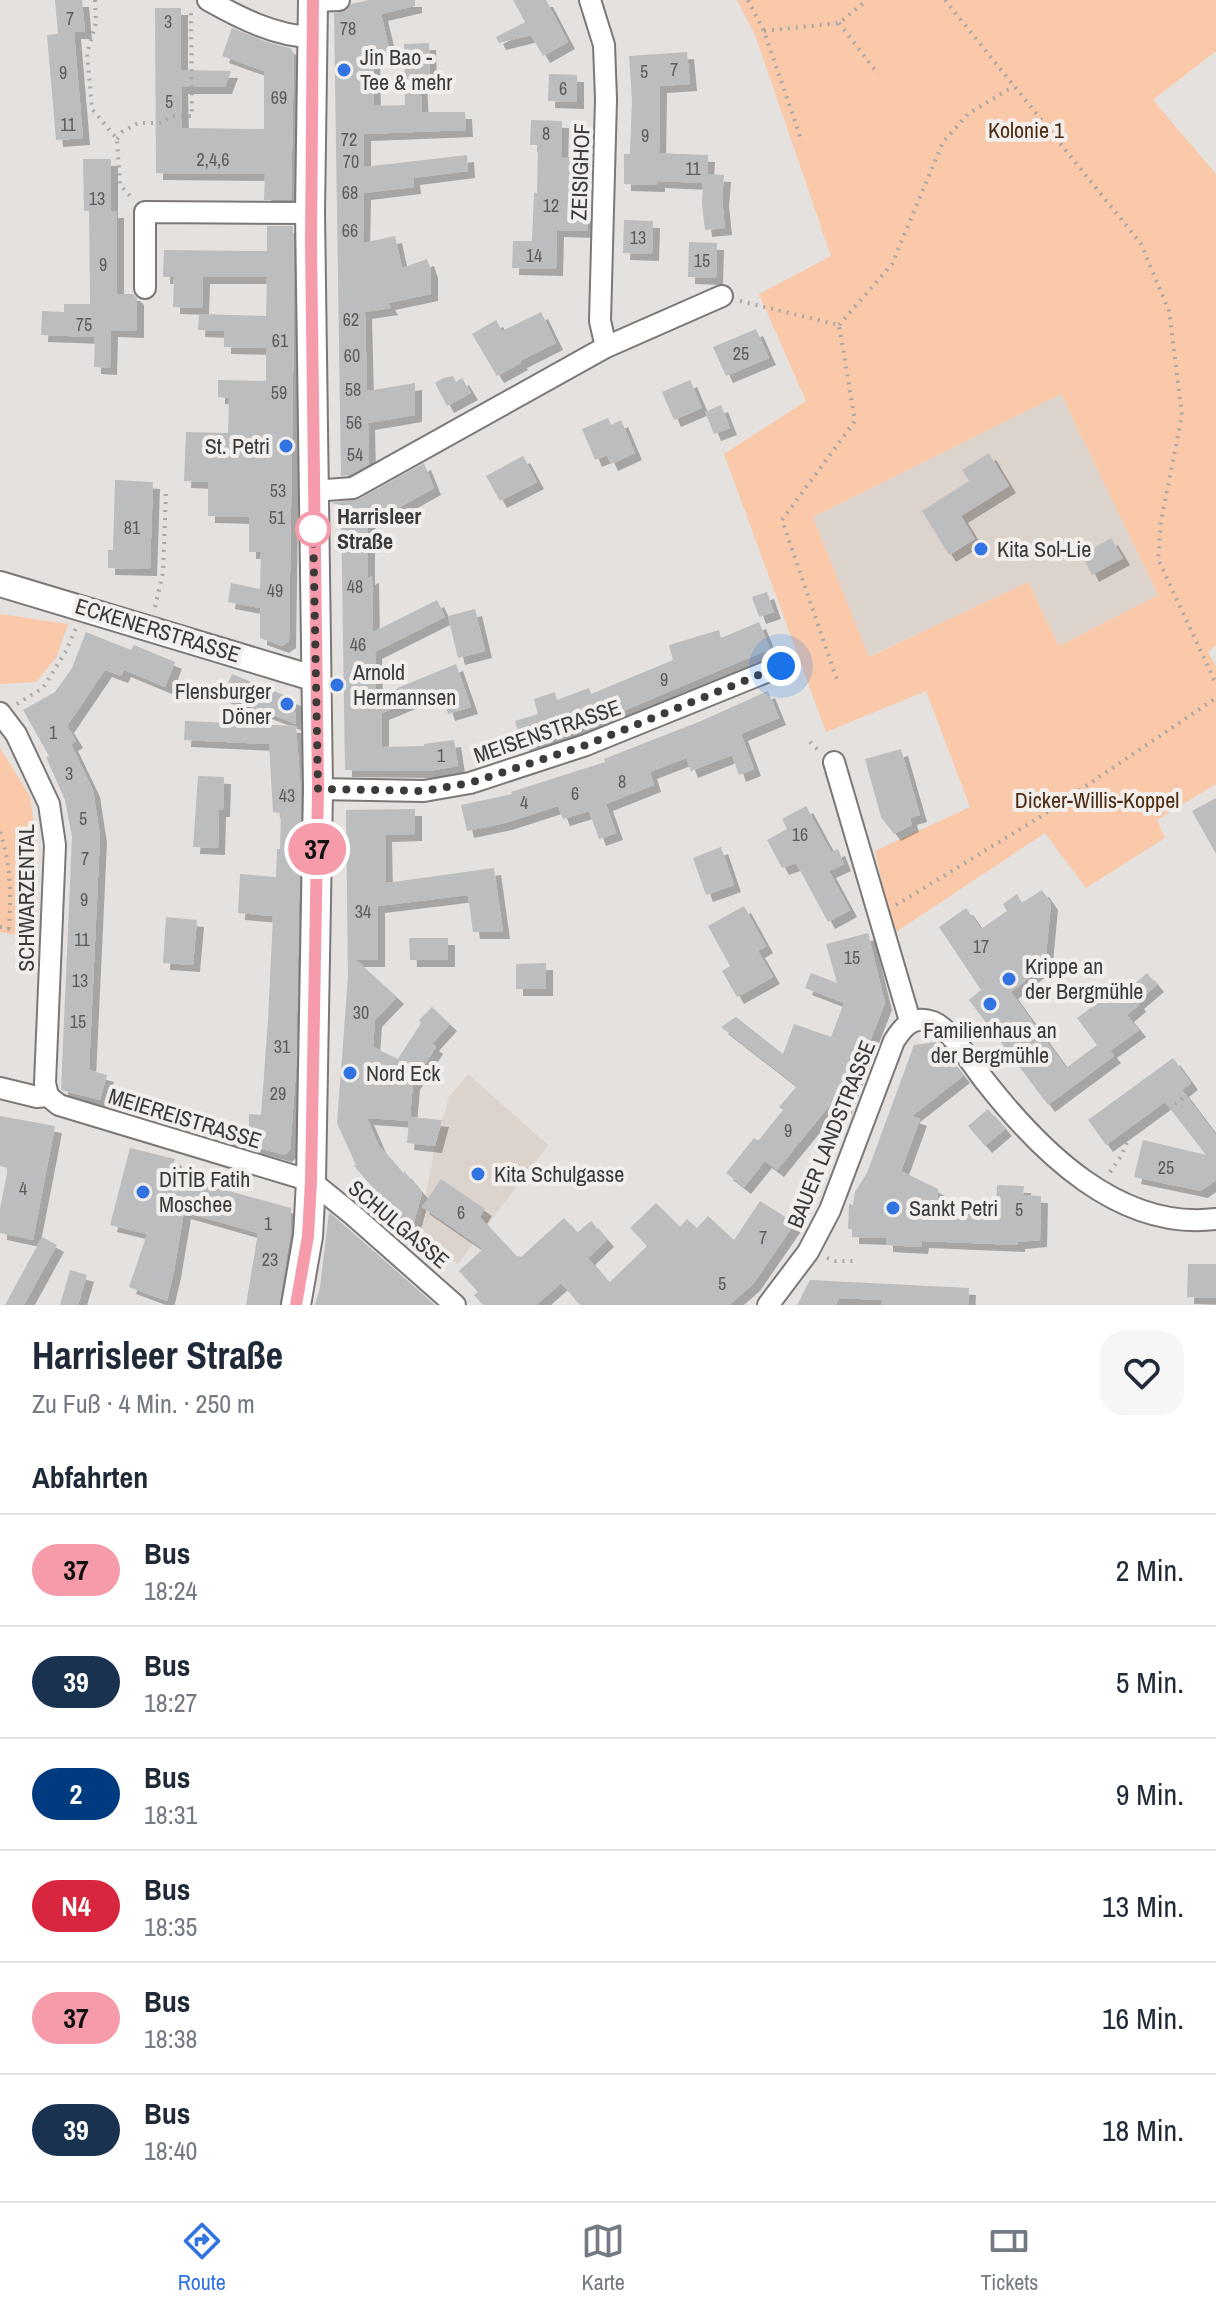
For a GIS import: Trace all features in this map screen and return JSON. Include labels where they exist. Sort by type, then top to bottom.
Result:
[{"type":"main road","points":[[296,1305],[308,1236],[311,1181],[318,789],[310,213],[313,0]]},
{"type":"street","points":[[208,0],[242,18],[294,37],[312,37]]},
{"type":"street","points":[[313,0],[339,0]]},
{"type":"street","name":"ZEISIGHOF","points":[[590,0],[604,45],[606,99],[600,321],[606,347]]},
{"type":"street","points":[[145,288],[145,212],[310,213]]},
{"type":"street","points":[[313,491],[353,488],[606,347],[722,296]]},
{"type":"street","name":"ECKENERSTRASSE","points":[[0,584],[316,679]]},
{"type":"street","name":"MEISENSTRASSE","points":[[318,789],[424,791],[470,783],[586,745],[781,666]]},
{"type":"street","name":"SCHWARZENTAL","points":[[1,714],[16,734],[49,804],[55,845],[45,1083],[48,1096]]},
{"type":"street","points":[[834,762],[910,1021],[920,1019],[936,1023],[1012,1116],[1056,1159],[1096,1190],[1137,1209],[1198,1221],[1216,1219]]},
{"type":"street","name":"BAUER LANDSTRASSE","points":[[768,1305],[808,1252],[830,1210],[894,1041],[901,1028],[910,1021]]},
{"type":"street","name":"MEIEREISTRASSE","points":[[0,1088],[37,1097],[48,1096],[59,1105],[311,1181]]},
{"type":"street","name":"SCHULGASSE","points":[[311,1181],[455,1305]]},
{"type":"path","points":[[95,0],[96,23],[87,53],[92,109],[117,139],[120,185],[145,212]]},
{"type":"path","points":[[748,0],[764,31],[802,142]]},
{"type":"path","points":[[764,31],[839,23],[867,0]]},
{"type":"path","points":[[945,0],[1141,244],[1169,311],[1182,415],[1161,521],[1158,559],[1216,684]]},
{"type":"path","points":[[117,139],[122,132],[138,123],[162,123],[172,116],[192,116],[191,14]]},
{"type":"path","points":[[839,23],[878,74]]},
{"type":"path","points":[[839,325],[892,264],[943,142],[968,114],[1014,86]]},
{"type":"path","points":[[722,296],[839,325]]},
{"type":"path","points":[[837,680],[782,520],[855,421],[839,325]]},
{"type":"path","points":[[150,628],[163,573],[166,491]]},
{"type":"path","points":[[1,714],[43,688],[62,660],[75,628]]},
{"type":"path","points":[[880,915],[1040,817],[1216,698]]},
{"type":"path","points":[[0,832],[6,850],[11,894],[9,929]]},
{"type":"path","points":[[0,927],[53,939]]},
{"type":"path","points":[[1096,1190],[1121,1156],[1129,1138],[1186,1096]]},
{"type":"path","points":[[835,1261],[856,1261]]},
{"type":"shaded area","name":"Kita Sol-Lie","points":[[1061,394],[1158,595],[1059,646],[1028,582],[868,657],[813,517]]},
{"type":"shaded area","name":"Kita Schulgasse","points":[[468,1074],[548,1145],[458,1264],[419,1231],[435,1146],[449,1097]]},
{"type":"green space","points":[[737,0],[1216,0],[1216,51],[1153,100],[1216,174],[1216,645],[1208,652],[1216,666],[1216,784],[1157,820],[1165,838],[1086,888],[1045,833],[893,934],[875,851],[970,807],[926,691],[826,732],[724,454],[806,401],[759,294],[831,256],[755,35]],"holes":[[[1061,394],[1158,595],[1059,646],[1028,582],[869,657],[813,517]]]},
{"type":"green space","points":[[0,614],[68,624],[56,658],[36,682],[0,684]]},
{"type":"green space","points":[[0,748],[30,796],[38,853],[37,939],[0,932]]},
{"type":"building","points":[[55,0],[82,0],[85,32],[74,32],[83,138],[56,140],[47,35],[58,34]]},
{"type":"building","points":[[369,0],[415,0],[415,6],[381,14],[391,56],[373,56],[374,106],[405,105],[404,44],[429,43],[430,78],[420,79],[422,112],[465,112],[466,130],[364,134],[364,167],[467,155],[468,171],[413,178],[414,187],[364,193],[363,243],[395,236],[402,268],[427,259],[431,271],[431,294],[388,303],[391,308],[365,312],[367,391],[415,383],[415,415],[368,423],[369,464],[341,476],[334,13],[345,11],[351,4]]},
{"type":"building","points":[[513,0],[546,0],[568,42],[543,56],[531,35],[499,43],[496,37],[525,22]]},
{"type":"building","points":[[155,8],[181,8],[181,70],[231,71],[225,87],[181,87],[182,128],[264,129],[264,71],[222,56],[232,28],[290,48],[294,53],[291,200],[264,200],[265,174],[156,173]]},
{"type":"building","points":[[687,52],[690,84],[660,86],[659,153],[708,155],[707,174],[724,175],[722,199],[725,228],[705,230],[703,183],[658,181],[658,185],[624,184],[624,154],[630,154],[632,100],[629,56]]},
{"type":"building","points":[[549,74],[577,75],[577,102],[548,101]]},
{"type":"building","points":[[531,120],[562,121],[561,157],[574,157],[572,213],[588,214],[587,231],[557,230],[556,269],[512,268],[513,241],[532,241],[538,145],[530,145]]},
{"type":"building","points":[[83,159],[111,159],[111,211],[117,211],[117,294],[133,294],[137,298],[137,331],[111,330],[110,368],[94,367],[95,337],[41,335],[42,311],[64,312],[64,304],[90,304],[89,211],[84,211]]},
{"type":"building","points":[[624,220],[653,221],[652,254],[623,253]]},
{"type":"building","points":[[267,226],[293,226],[289,641],[282,646],[260,638],[260,608],[228,602],[231,583],[260,589],[261,552],[249,552],[249,517],[208,516],[208,482],[184,481],[186,432],[228,433],[229,398],[218,397],[218,380],[266,381],[266,348],[224,347],[224,331],[198,330],[199,314],[266,316],[267,277],[203,277],[202,308],[173,307],[174,277],[163,277],[164,250],[267,251]]},
{"type":"building","points":[[689,242],[717,243],[716,278],[688,277]]},
{"type":"building","points":[[541,312],[556,343],[497,376],[472,334],[496,320],[502,331]]},
{"type":"building","points":[[756,329],[769,358],[726,376],[713,347]]},
{"type":"building","points":[[453,376],[456,382],[462,378],[471,393],[447,406],[435,383]]},
{"type":"building","points":[[690,380],[702,408],[674,420],[662,392]]},
{"type":"building","points":[[721,405],[730,428],[714,434],[705,412]]},
{"type":"building","points":[[608,418],[611,425],[621,420],[635,453],[611,464],[607,455],[595,460],[582,429]]},
{"type":"building","points":[[989,453],[1009,486],[961,516],[975,539],[949,555],[922,511],[969,481],[962,470]]},
{"type":"building","points":[[523,456],[537,482],[500,501],[486,476]]},
{"type":"building","points":[[424,463],[434,488],[368,522],[368,578],[372,576],[373,632],[437,600],[445,617],[375,652],[376,697],[456,664],[471,707],[448,714],[440,689],[382,713],[382,747],[424,746],[454,740],[458,766],[428,771],[345,770],[341,505],[331,503],[359,499]]},
{"type":"building","points":[[115,480],[153,482],[150,569],[108,568],[108,550],[113,550]]},
{"type":"building","points":[[1111,538],[1123,558],[1092,575],[1082,555]]},
{"type":"building","points":[[767,592],[774,612],[759,617],[752,597]]},
{"type":"building","points":[[475,609],[485,651],[458,658],[448,616]]},
{"type":"building","points":[[759,622],[770,649],[590,725],[523,747],[515,721],[538,714],[534,699],[555,692],[557,700],[589,688],[591,694],[673,660],[669,645],[719,630],[721,638]]},
{"type":"building","points":[[86,632],[131,650],[134,645],[175,662],[165,687],[124,670],[121,676],[105,670],[67,726],[76,741],[71,744],[93,790],[100,836],[89,1070],[107,1075],[100,1100],[61,1090],[72,837],[65,800],[46,757],[49,756],[23,710],[55,692],[72,668]]},
{"type":"building","points":[[232,674],[294,699],[296,724],[223,696]]},
{"type":"building","points":[[768,691],[779,718],[741,734],[754,769],[739,775],[732,755],[691,771],[686,758],[650,772],[654,785],[606,804],[616,833],[599,839],[589,811],[563,819],[558,806],[467,831],[461,805],[512,794],[605,762],[604,759]]},
{"type":"building","points":[[185,721],[296,726],[301,793],[296,1070],[290,1150],[285,1155],[226,1139],[230,1122],[249,1128],[249,1114],[261,1115],[273,916],[238,913],[240,874],[276,877],[281,813],[273,812],[269,744],[184,740]]},
{"type":"building","points":[[901,749],[920,815],[910,818],[912,825],[894,834],[881,817],[865,759]]},
{"type":"building","points":[[198,776],[224,777],[218,848],[193,847]]},
{"type":"building","points":[[1216,798],[1216,854],[1192,811]]},
{"type":"building","points":[[806,806],[831,852],[838,849],[844,864],[829,871],[850,910],[828,922],[796,863],[782,868],[767,840],[787,829],[782,819]]},
{"type":"building","points":[[415,809],[415,834],[385,835],[386,883],[494,868],[503,932],[473,932],[468,895],[378,906],[378,960],[356,960],[397,997],[375,1020],[373,1047],[398,1059],[421,1023],[419,1020],[432,1007],[450,1024],[432,1044],[436,1047],[413,1083],[410,1117],[442,1120],[435,1146],[407,1143],[409,1121],[367,1118],[379,1146],[422,1193],[413,1226],[397,1215],[354,1166],[337,1123],[348,977],[346,810]]},
{"type":"building","points":[[721,847],[734,885],[706,895],[693,858]]},
{"type":"building","points":[[1042,890],[1051,903],[1046,955],[1050,961],[1011,992],[1066,1068],[1097,1045],[1077,1018],[1111,993],[1113,996],[1126,987],[1128,990],[1147,973],[1157,985],[1127,1015],[1139,1030],[1110,1051],[1114,1056],[1048,1105],[969,1000],[981,990],[939,927],[966,908],[981,929],[1007,911],[1003,904],[1017,894],[1022,903]]},
{"type":"building","points":[[744,906],[766,946],[758,951],[773,977],[737,997],[722,971],[730,966],[708,926]]},
{"type":"building","points":[[166,917],[197,920],[193,965],[163,963]]},
{"type":"building","points":[[868,933],[885,1003],[843,1111],[829,1106],[777,1170],[765,1161],[744,1187],[726,1173],[754,1138],[758,1141],[783,1110],[779,1107],[797,1086],[721,1027],[736,1017],[783,1054],[794,1024],[831,1037],[844,1003],[805,988],[811,973],[837,983],[826,944]]},
{"type":"building","points":[[409,938],[448,938],[448,960],[410,960]]},
{"type":"building","points":[[546,963],[546,989],[516,989],[516,964]]},
{"type":"building","points":[[936,1042],[963,1076],[912,1116],[920,1119],[901,1171],[938,1189],[937,1212],[996,1214],[997,1185],[1024,1186],[1023,1195],[1041,1196],[1040,1240],[1018,1242],[1018,1245],[922,1241],[921,1247],[886,1245],[886,1238],[852,1237],[852,1229],[848,1229],[849,1204],[853,1205],[855,1192],[867,1173],[914,1045]]},
{"type":"building","points":[[1173,1058],[1191,1083],[1182,1090],[1216,1135],[1216,1180],[1201,1191],[1134,1177],[1143,1140],[1206,1155],[1165,1102],[1106,1145],[1088,1120]]},
{"type":"building","points":[[988,1109],[1005,1129],[985,1146],[968,1126]]},
{"type":"building","points":[[0,1116],[55,1126],[33,1240],[0,1233],[0,1209],[8,1168],[0,1166]]},
{"type":"building","points":[[130,1148],[175,1159],[171,1175],[291,1208],[291,1230],[279,1305],[246,1305],[258,1233],[184,1212],[167,1301],[129,1287],[147,1234],[110,1225]]},
{"type":"building","points":[[441,1179],[485,1209],[480,1217],[517,1257],[521,1257],[564,1218],[577,1233],[591,1221],[607,1240],[588,1258],[609,1283],[647,1246],[630,1228],[656,1203],[680,1227],[687,1219],[697,1228],[708,1216],[734,1240],[760,1201],[795,1223],[753,1284],[729,1305],[580,1305],[561,1283],[536,1305],[483,1305],[474,1295],[478,1292],[459,1271],[483,1249],[422,1207]]},
{"type":"building","points":[[329,1212],[435,1305],[315,1305]]},
{"type":"building","points":[[42,1237],[57,1245],[24,1305],[5,1305]]},
{"type":"building","points":[[1188,1264],[1216,1264],[1216,1298],[1187,1297]]},
{"type":"building","points":[[70,1270],[87,1275],[78,1305],[60,1305]]},
{"type":"building","points":[[810,1280],[969,1288],[968,1305],[881,1305],[881,1300],[839,1298],[836,1305],[797,1305]]},
{"type":"bus line","name":"37","points":[[296,1305],[308,1236],[311,1181],[318,789],[311,244],[313,0]]},
{"type":"place","name":"Jin Bao - Tee & mehr","points":[[344,70]]},
{"type":"place","name":"St. Petri","points":[[286,446]]},
{"type":"place","name":"Harrisleer Straße","points":[[313,529]]},
{"type":"place","name":"Kita Sol-Lie","points":[[981,549]]},
{"type":"place","name":"Arnold Hermannsen","points":[[337,685]]},
{"type":"place","name":"Flensburger Döner","points":[[287,704]]},
{"type":"place","name":"Krippe an der Bergmühle","points":[[1009,979]]},
{"type":"place","name":"Familienhaus an der Bergmühle","points":[[990,1004]]},
{"type":"place","name":"Nord Eck","points":[[350,1073]]},
{"type":"place","name":"Kita Schulgasse","points":[[478,1174]]},
{"type":"place","name":"DİTİB Fatih Moschee","points":[[143,1192]]},
{"type":"place","name":"Sankt Petri","points":[[893,1208]]},
{"type":"route","points":[[313,529],[313,522],[318,789],[424,791],[470,783],[586,745],[781,666]]},
{"type":"park label","name":"Kolonie 1","points":[[1026,130]]},
{"type":"park label","name":"Dicker-Willis-Koppel","points":[[1097,800]]}]
